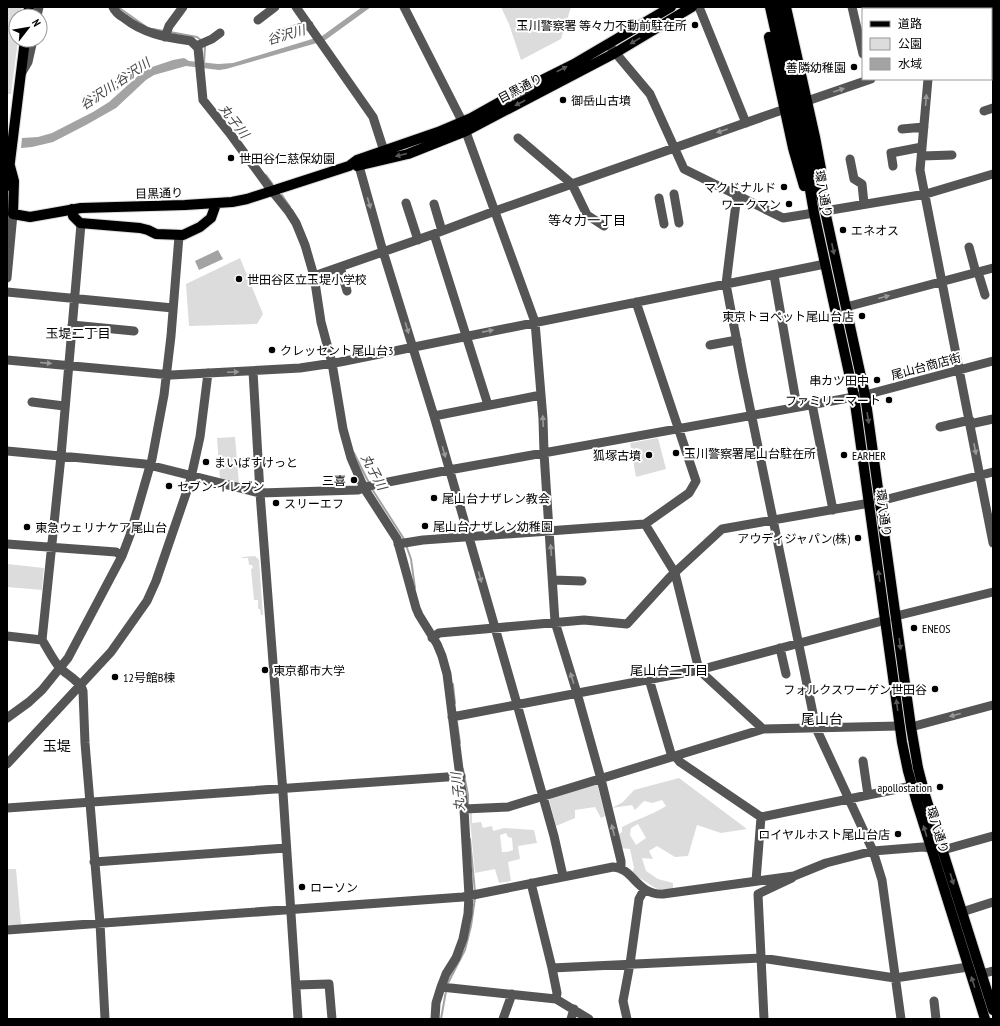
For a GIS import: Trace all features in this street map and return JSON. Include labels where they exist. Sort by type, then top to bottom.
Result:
[{"type":"main road","name":"目黒通り","points":[[13,214],[30,217],[72,209],[216,204],[240,200],[276,189],[349,166],[358,160],[462,122],[574,64],[671,7]]},
{"type":"main road","name":"目黒通り","points":[[349,166],[359,166],[408,154],[466,132],[615,53],[692,7]]},
{"type":"main road","points":[[763,7],[800,174],[814,213]]},
{"type":"main road","name":"環八通り","points":[[770,7],[854,396],[905,756],[930,848],[985,1019]]},
{"type":"main road","name":"環八通り","points":[[778,7],[814,171],[825,211],[864,395],[911,727],[921,781],[993,1010]]},
{"type":"main road","points":[[786,7],[821,170],[825,211]]},
{"type":"main road","points":[[7,186],[24,48]]},
{"type":"main road","points":[[10,166],[14,181],[13,214]]},
{"type":"main road","points":[[72,209],[73,216],[81,224],[140,228],[156,234],[179,236],[200,227],[210,218],[216,204]]},
{"type":"street","points":[[113,7],[115,11],[143,31],[167,32],[196,46],[199,58],[203,100],[276,189],[296,223],[317,275],[322,322],[335,362],[346,444],[350,458],[368,487],[383,517],[404,543],[413,601],[419,615],[435,636],[442,656],[456,716],[461,776],[469,809],[472,895],[463,939],[456,958],[446,974],[441,987],[436,1004],[434,1019]]},
{"type":"street","points":[[167,32],[183,7]]},
{"type":"street","points":[[258,20],[275,7]]},
{"type":"street","points":[[296,7],[373,117],[384,151]]},
{"type":"street","points":[[404,7],[462,122],[535,322],[556,622],[601,779],[621,861],[621,868]]},
{"type":"street","points":[[699,7],[746,123]]},
{"type":"street","points":[[852,7],[862,50]]},
{"type":"street","points":[[278,34],[309,25]]},
{"type":"street","points":[[196,46],[212,39],[220,33]]},
{"type":"street","points":[[608,44],[650,94],[685,169],[783,218],[814,213]]},
{"type":"street","points":[[21,74],[28,62],[31,48]]},
{"type":"street","points":[[807,101],[867,80]]},
{"type":"street","points":[[928,80],[920,170],[926,194],[993,543]]},
{"type":"street","points":[[317,275],[785,109]]},
{"type":"street","points":[[902,129],[924,127]]},
{"type":"street","points":[[518,138],[572,184],[586,215],[604,226]]},
{"type":"street","points":[[893,166],[891,154],[922,152],[947,154]]},
{"type":"street","points":[[850,159],[854,179],[862,184],[864,204]]},
{"type":"street","points":[[359,166],[414,347],[517,704],[543,796],[563,876]]},
{"type":"street","points":[[825,211],[926,194],[993,174]]},
{"type":"street","points":[[674,194],[679,223]]},
{"type":"street","points":[[737,195],[726,284],[737,340],[816,728],[873,851],[882,880],[901,1019]]},
{"type":"street","points":[[659,198],[664,224]]},
{"type":"street","points":[[406,203],[418,240]]},
{"type":"street","points":[[434,204],[438,233],[466,336],[488,405]]},
{"type":"street","points":[[7,278],[13,214]]},
{"type":"street","points":[[81,224],[64,406],[61,456],[42,640],[61,668],[80,686],[83,691],[89,803],[100,923],[104,1019]]},
{"type":"street","points":[[7,718],[36,696],[61,668],[74,649],[122,556],[138,510],[150,465],[163,402],[167,374],[179,236]]},
{"type":"street","points":[[969,247],[984,295]]},
{"type":"street","points":[[7,360],[171,375],[300,368],[414,347],[825,264]]},
{"type":"street","points":[[340,267],[347,291]]},
{"type":"street","points":[[846,307],[993,268]]},
{"type":"street","points":[[774,275],[797,407]]},
{"type":"street","points":[[7,292],[173,308]]},
{"type":"street","points":[[404,543],[646,524],[689,493],[696,481],[636,302]]},
{"type":"street","points":[[72,325],[134,331]]},
{"type":"street","points":[[710,345],[737,340]]},
{"type":"street","name":"尾山台商店街","points":[[7,452],[150,465],[260,493],[358,490],[449,470],[864,395],[993,361]]},
{"type":"street","points":[[253,371],[260,493],[298,1019]]},
{"type":"street","points":[[7,764],[111,652],[147,600],[156,581],[192,476],[200,437],[208,373]]},
{"type":"street","points":[[434,416],[541,394]]},
{"type":"street","points":[[32,402],[64,406]]},
{"type":"street","points":[[812,404],[833,510]]},
{"type":"street","points":[[940,427],[993,419]]},
{"type":"street","points":[[880,501],[993,472]]},
{"type":"street","points":[[435,636],[495,628],[584,620],[627,624],[675,573],[722,529],[870,504]]},
{"type":"street","points":[[646,524],[675,573],[699,670],[763,729]]},
{"type":"street","points":[[7,544],[116,552],[122,556]]},
{"type":"street","points":[[553,580],[582,581]]},
{"type":"street","points":[[896,616],[993,592]]},
{"type":"street","points":[[456,716],[699,670],[886,620]]},
{"type":"street","points":[[7,636],[42,640]]},
{"type":"street","points":[[780,648],[786,674]]},
{"type":"street","points":[[649,679],[673,757],[761,817],[912,786]]},
{"type":"street","points":[[911,727],[993,705]]},
{"type":"street","points":[[469,809],[508,807],[763,729],[900,726]]},
{"type":"street","points":[[863,761],[868,795]]},
{"type":"street","points":[[7,808],[461,776]]},
{"type":"street","points":[[756,881],[761,817]]},
{"type":"street","points":[[764,1019],[758,894],[826,863],[873,851],[923,847],[943,850],[993,836]]},
{"type":"street","points":[[94,862],[286,848]]},
{"type":"street","points":[[7,930],[290,910],[472,895],[613,867],[621,868],[644,890],[656,894],[799,874]]},
{"type":"street","points":[[531,883],[552,968],[557,993],[556,999]]},
{"type":"street","points":[[627,1019],[623,1001],[640,900],[644,890]]},
{"type":"street","points":[[962,912],[993,902]]},
{"type":"street","points":[[552,968],[761,958],[895,978],[968,967]]},
{"type":"street","points":[[981,974],[993,971]]},
{"type":"street","points":[[296,986],[329,984],[332,1019]]},
{"type":"street","points":[[441,987],[556,999],[589,1019]]},
{"type":"street","points":[[502,1019],[512,994]]},
{"type":"street","points":[[934,1001],[936,1019]]},
{"type":"street","points":[[571,1019],[574,1009]]},
{"type":"green space","points":[[7,7],[22,7],[8,8],[8,48],[17,48],[11,94],[7,94]]},
{"type":"green space","points":[[501,7],[571,7],[561,39],[521,60],[509,24]]},
{"type":"green space","points":[[240,258],[263,314],[257,324],[189,326],[186,284]]},
{"type":"green space","points":[[235,437],[239,484],[220,479],[217,438]]},
{"type":"green space","points":[[658,438],[666,469],[636,477],[630,443]]},
{"type":"green space","points":[[255,556],[259,560],[263,615],[261,615],[260,609],[258,609],[258,600],[254,600],[251,569],[253,568],[252,565],[249,565],[248,558],[242,558]]},
{"type":"green space","points":[[7,564],[44,568],[42,590],[7,587]]},
{"type":"green space","points":[[679,778],[747,829],[721,833],[697,825],[688,856],[675,857],[657,846],[649,851],[653,859],[642,858],[646,871],[658,879],[673,883],[673,889],[657,889],[632,873],[634,868],[630,849],[620,848],[617,835],[622,832],[622,827],[666,806],[662,800],[652,803],[644,801],[635,810],[632,805],[612,808],[623,802],[634,790]],"holes":[[[638,824],[646,838],[636,845],[630,835],[631,828]]]},
{"type":"green space","points":[[597,783],[605,816],[601,818],[595,807],[575,810],[575,818],[556,826],[549,799]]},
{"type":"green space","points":[[469,810],[472,811],[472,823],[481,822],[483,828],[492,826],[493,831],[504,828],[534,830],[537,843],[518,846],[520,859],[508,862],[511,881],[499,883],[495,869],[475,873]],"holes":[[[506,833],[508,837],[512,838],[513,850],[502,852],[500,835]]]},
{"type":"green space","points":[[7,869],[16,869],[21,925],[7,926]]},
{"type":"water","points":[[362,7],[371,7],[324,41],[226,69],[219,70],[186,66],[154,75],[146,80],[116,108],[86,125],[53,142],[21,148],[22,138],[38,137],[52,133],[93,112],[109,102],[149,68],[184,58],[189,61],[218,64],[233,63],[322,36]]},
{"type":"water","points":[[218,250],[223,259],[199,270],[195,261]]},
{"type":"waterway","name":"丸子川","points":[[118,7],[145,26]]},
{"type":"waterway","name":"丸子川","points":[[153,29],[164,31]]},
{"type":"waterway","name":"丸子川","points":[[170,32],[197,37],[202,41]]},
{"type":"waterway","name":"丸子川","points":[[204,64],[205,46]]},
{"type":"waterway","name":"丸子川","points":[[266,175],[274,186]]},
{"type":"waterway","name":"丸子川","points":[[280,192],[290,207]]},
{"type":"waterway","name":"丸子川","points":[[354,453],[369,483]]},
{"type":"waterway","name":"丸子川","points":[[372,489],[404,539]]},
{"type":"waterway","name":"丸子川","points":[[406,545],[411,559],[415,588]]},
{"type":"waterway","name":"丸子川","points":[[453,684],[455,703]]},
{"type":"waterway","name":"丸子川","points":[[457,722],[460,743]]},
{"type":"waterway","name":"丸子川","points":[[463,769],[468,795],[468,804]]},
{"type":"waterway","name":"丸子川","points":[[470,839],[475,892]]},
{"type":"waterway","name":"丸子川","points":[[447,985],[465,950],[471,926],[475,898]]},
{"type":"waterway","name":"丸子川","points":[[441,1019],[446,991]]},
{"type":"place","name":"玉川警察署 等々力不動前駐在所","points":[[695,25]]},
{"type":"place","name":"善隣幼稚園","points":[[854,67]]},
{"type":"place","name":"御岳山古墳","points":[[563,100]]},
{"type":"place","name":"世田谷仁慈保幼園","points":[[231,158]]},
{"type":"place","name":"マクドナルド","points":[[784,187]]},
{"type":"place","name":"ワークマン","points":[[789,204]]},
{"type":"place","name":"エネオス","points":[[843,230]]},
{"type":"place","name":"世田谷区立玉堤小学校","points":[[239,279]]},
{"type":"place","name":"東京トヨペット尾山台店","points":[[862,316]]},
{"type":"place","name":"クレッセント尾山台3","points":[[272,350]]},
{"type":"place","name":"串カツ田中","points":[[877,380]]},
{"type":"place","name":"ファミリーマート","points":[[889,400]]},
{"type":"place","name":"玉川警察署尾山台駐在所","points":[[676,453]]},
{"type":"place","name":"狐塚古墳","points":[[649,455]]},
{"type":"place","name":"EARHER","points":[[844,455]]},
{"type":"place","name":"まいばすけっと","points":[[206,462]]},
{"type":"place","name":"三喜","points":[[354,480]]},
{"type":"place","name":"セブン-イレブン","points":[[169,486]]},
{"type":"place","name":"尾山台ナザレン教会","points":[[434,498]]},
{"type":"place","name":"スリーエフ","points":[[276,503]]},
{"type":"place","name":"尾山台ナザレン幼稚園","points":[[425,526]]},
{"type":"place","name":"東急ウェリナケア尾山台","points":[[27,527]]},
{"type":"place","name":"アウディジャパン(株)","points":[[858,538]]},
{"type":"place","name":"ENEOS","points":[[914,628]]},
{"type":"place","name":"東京都市大学","points":[[265,670]]},
{"type":"place","name":"12号館B棟","points":[[115,677]]},
{"type":"place","name":"フォルクスワーゲン世田谷","points":[[935,689]]},
{"type":"place","name":"apollostation","points":[[940,787]]},
{"type":"place","name":"ロイヤルホスト尾山台店","points":[[898,834]]},
{"type":"place","name":"ローソン","points":[[302,887]]},
{"type":"district","name":"等々力一丁目","points":[[587,220]]},
{"type":"district","name":"玉堤二丁目","points":[[78,333]]},
{"type":"district","name":"尾山台二丁目","points":[[669,670]]},
{"type":"district","name":"尾山台","points":[[822,719]]},
{"type":"district","name":"玉堤","points":[[57,746]]},
{"type":"water label","name":"谷沢川","points":[[286,35]]},
{"type":"water label","name":"谷沢川;谷沢川","points":[[115,84]]}]
